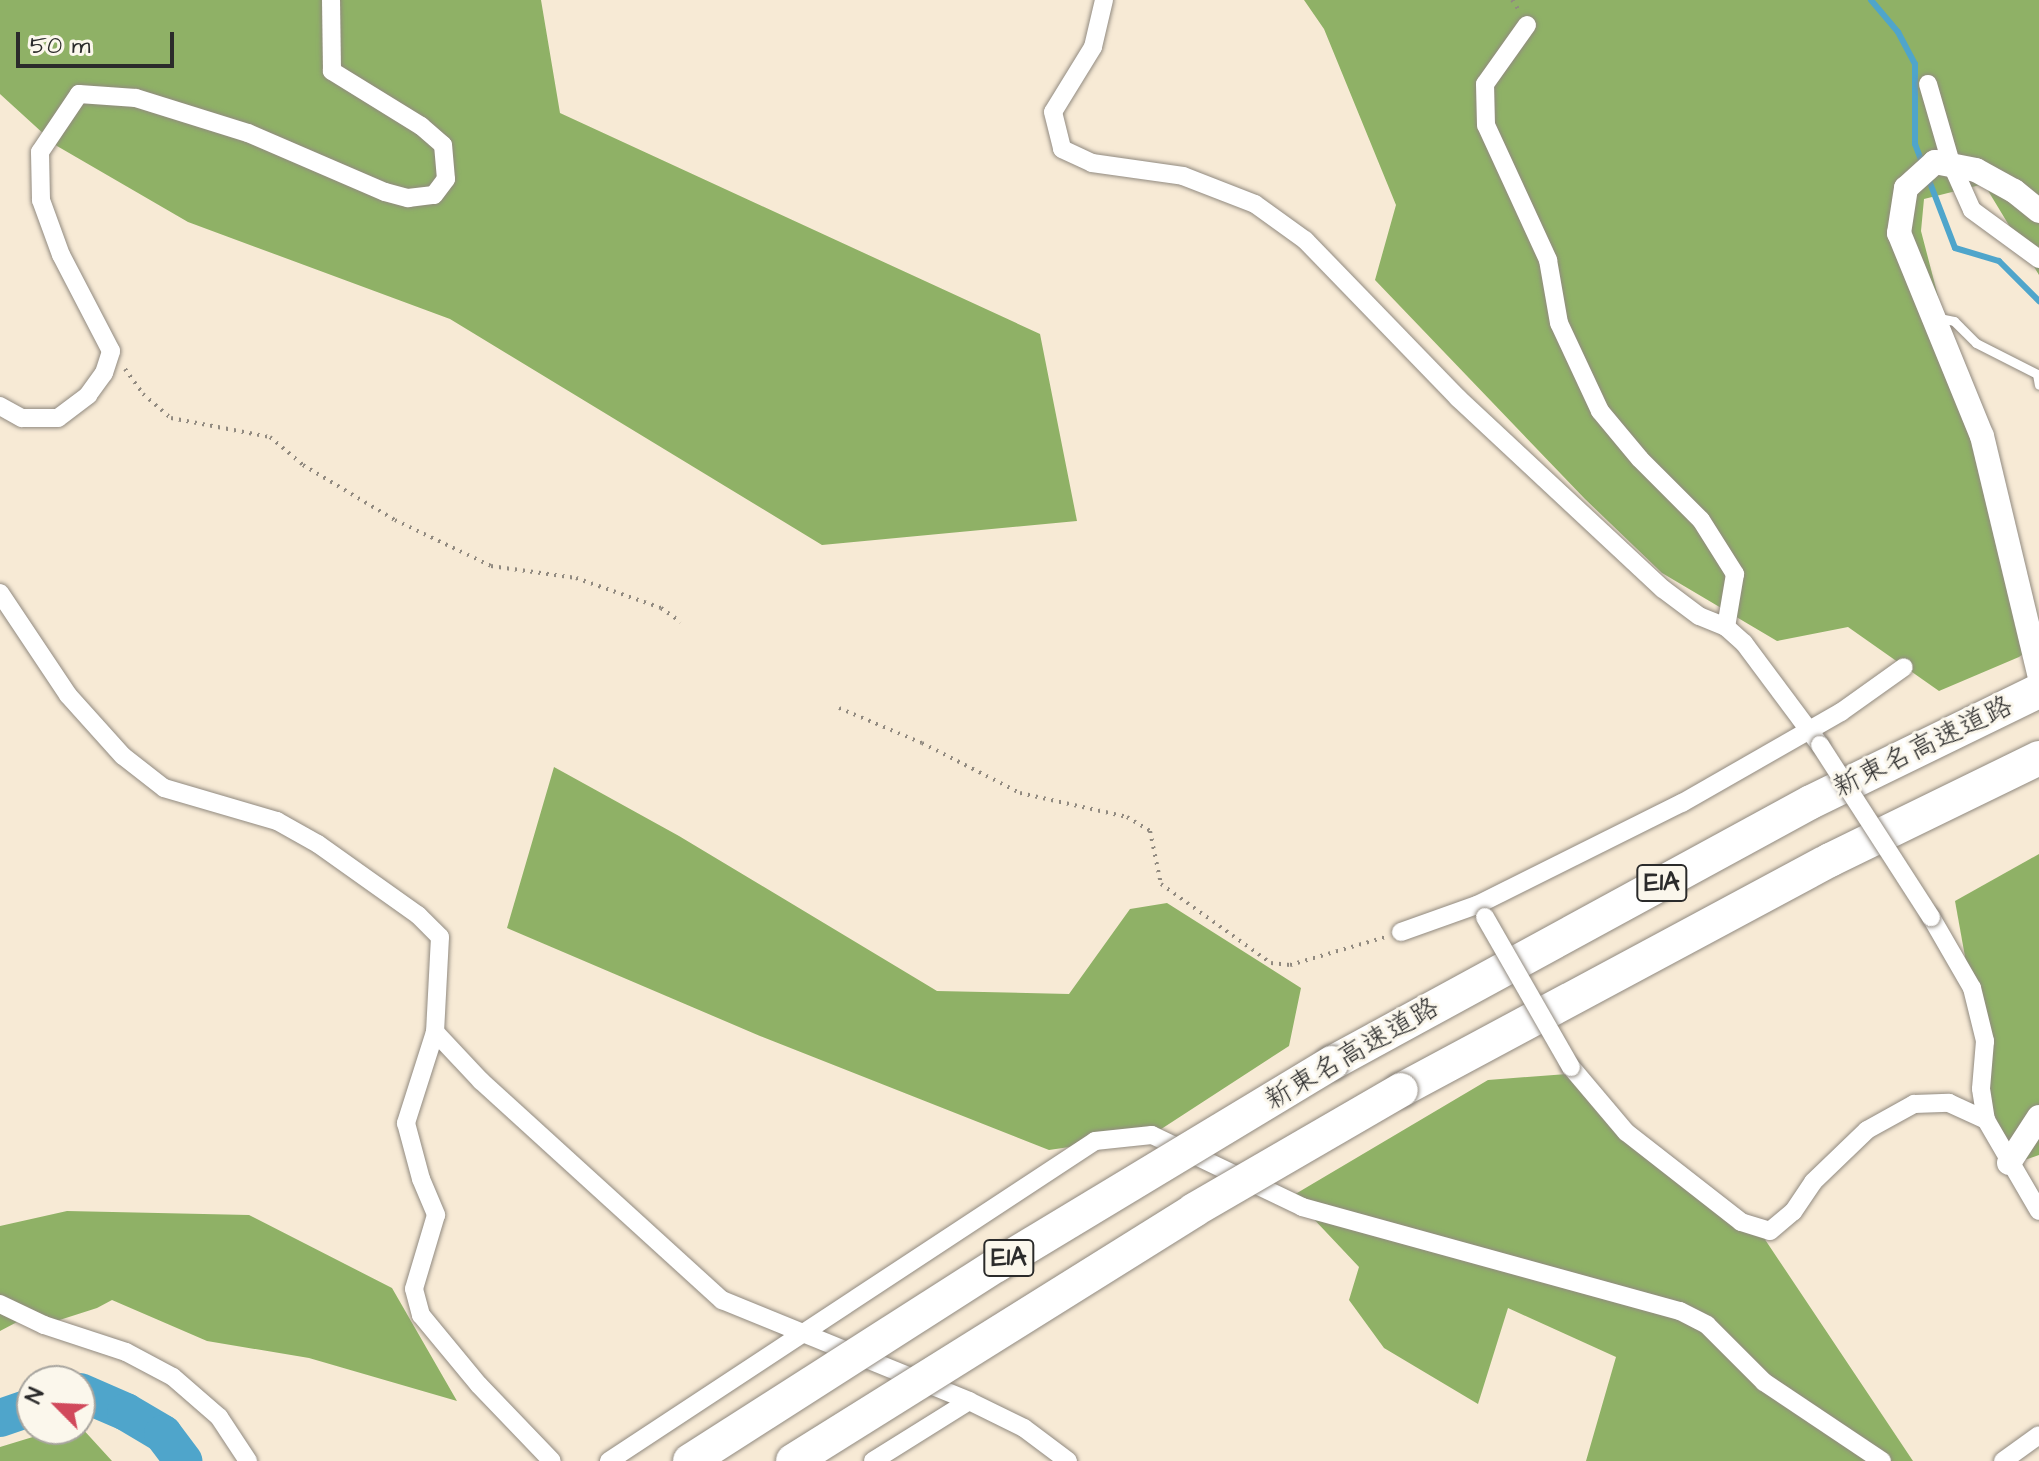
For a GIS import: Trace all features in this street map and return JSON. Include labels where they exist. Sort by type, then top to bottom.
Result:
[{"type":"highway","name":"新東名高速道路","points":[[690,1461],[997,1265],[1332,1063],[1811,802],[2039,691]]},
{"type":"highway","name":"新東名高速道路","points":[[793,1461],[1180,1218],[1401,1090],[1830,860],[2028,762]]},
{"type":"street","points":[[0,406],[22,418],[58,418],[88,395],[104,373],[111,351],[61,255],[41,200],[40,152],[79,94],[136,98],[248,133],[385,192],[408,198],[434,195],[446,179],[443,145],[421,126],[332,71],[331,0]]},
{"type":"street","points":[[1104,0],[1093,47],[1053,112],[1062,149],[1092,163],[1183,176],[1255,204],[1305,240],[1458,398],[1663,589],[1699,616],[1726,627],[1744,643],[1815,738],[1931,917],[1972,988],[1985,1041],[1981,1089],[1986,1120],[2039,1211]]},
{"type":"street","points":[[1527,25],[1485,84],[1486,125],[1548,260],[1559,323],[1600,411],[1640,459],[1701,520],[1735,574],[1726,627]]},
{"type":"street","points":[[1928,84],[1943,162],[1972,210],[2039,259]]},
{"type":"street","points":[[2039,211],[2014,191],[1976,170],[1943,162],[1906,188],[1899,233],[1982,436],[2039,673]]},
{"type":"street","points":[[0,593],[68,695],[123,756],[164,788],[277,821],[318,844],[418,915],[440,937],[435,1032],[406,1123],[421,1179],[436,1215],[414,1289],[421,1315],[479,1385],[552,1461]]},
{"type":"street","points":[[1401,932],[1481,911],[1682,803],[1815,738],[1904,667]]},
{"type":"street","points":[[1481,911],[1571,1067],[1626,1132],[1741,1222],[1770,1231],[1793,1212],[1813,1182],[1867,1130],[1914,1104],[1949,1103],[1986,1120]]},
{"type":"street","points":[[435,1032],[481,1081],[722,1300],[969,1401],[1024,1428],[1068,1461]]},
{"type":"street","points":[[2009,1163],[2039,1117]]},
{"type":"street","points":[[609,1461],[1095,1141],[1152,1135],[1302,1207],[1680,1311],[1707,1325],[1764,1382],[1882,1461]]},
{"type":"street","points":[[0,1304],[44,1325],[126,1352],[173,1377],[219,1417],[248,1461]]},
{"type":"street","points":[[873,1461],[969,1401]]},
{"type":"street","points":[[2003,1461],[2039,1435]]},
{"type":"lane","points":[[1932,316],[1954,321],[1976,343],[2037,374],[2039,385]]},
{"type":"path","points":[[111,351],[143,394],[171,418],[270,437],[303,465],[395,520],[491,566],[576,578],[661,608],[681,622]]},
{"type":"path","points":[[839,708],[922,743],[1020,793],[1127,817],[1150,831],[1161,884],[1271,963],[1290,965],[1401,932]]},
{"type":"green space","points":[[0,0],[541,0],[560,113],[1040,334],[1077,521],[822,545],[450,319],[188,222],[57,146],[0,94]]},
{"type":"green space","points":[[1304,0],[2039,0],[2039,275],[1984,184],[1924,199],[1921,231],[2030,649],[2019,657],[1939,691],[1848,627],[1777,641],[1662,573],[1585,499],[1375,280],[1396,205],[1324,29]]},
{"type":"green space","points":[[554,767],[679,836],[937,991],[1069,994],[1130,909],[1167,903],[1301,988],[1289,1046],[1152,1135],[1049,1150],[760,1036],[507,928]]},
{"type":"green space","points":[[2039,854],[2039,1155],[2016,1163],[1993,1112],[1955,901]]},
{"type":"green space","points":[[1567,1074],[1762,1235],[1913,1461],[1586,1461],[1616,1357],[1508,1308],[1478,1404],[1384,1348],[1349,1300],[1359,1267],[1292,1196],[1488,1080]]},
{"type":"green space","points":[[67,1211],[249,1215],[392,1288],[457,1401],[309,1358],[207,1341],[112,1300],[44,1325],[19,1321],[0,1331],[0,1226]]},
{"type":"green space","points":[[16,1442],[16,1445],[96,1444],[112,1461],[0,1461],[0,1447]]},
{"type":"waterway","points":[[1871,0],[1898,32],[1915,64],[1915,144],[1923,165]]},
{"type":"waterway","points":[[1927,175],[1955,248],[1999,261],[2039,301]]},
{"type":"waterway","points":[[96,1399],[163,1434],[183,1461]]},
{"type":"waterway","points":[[0,1418],[16,1412]]}]
